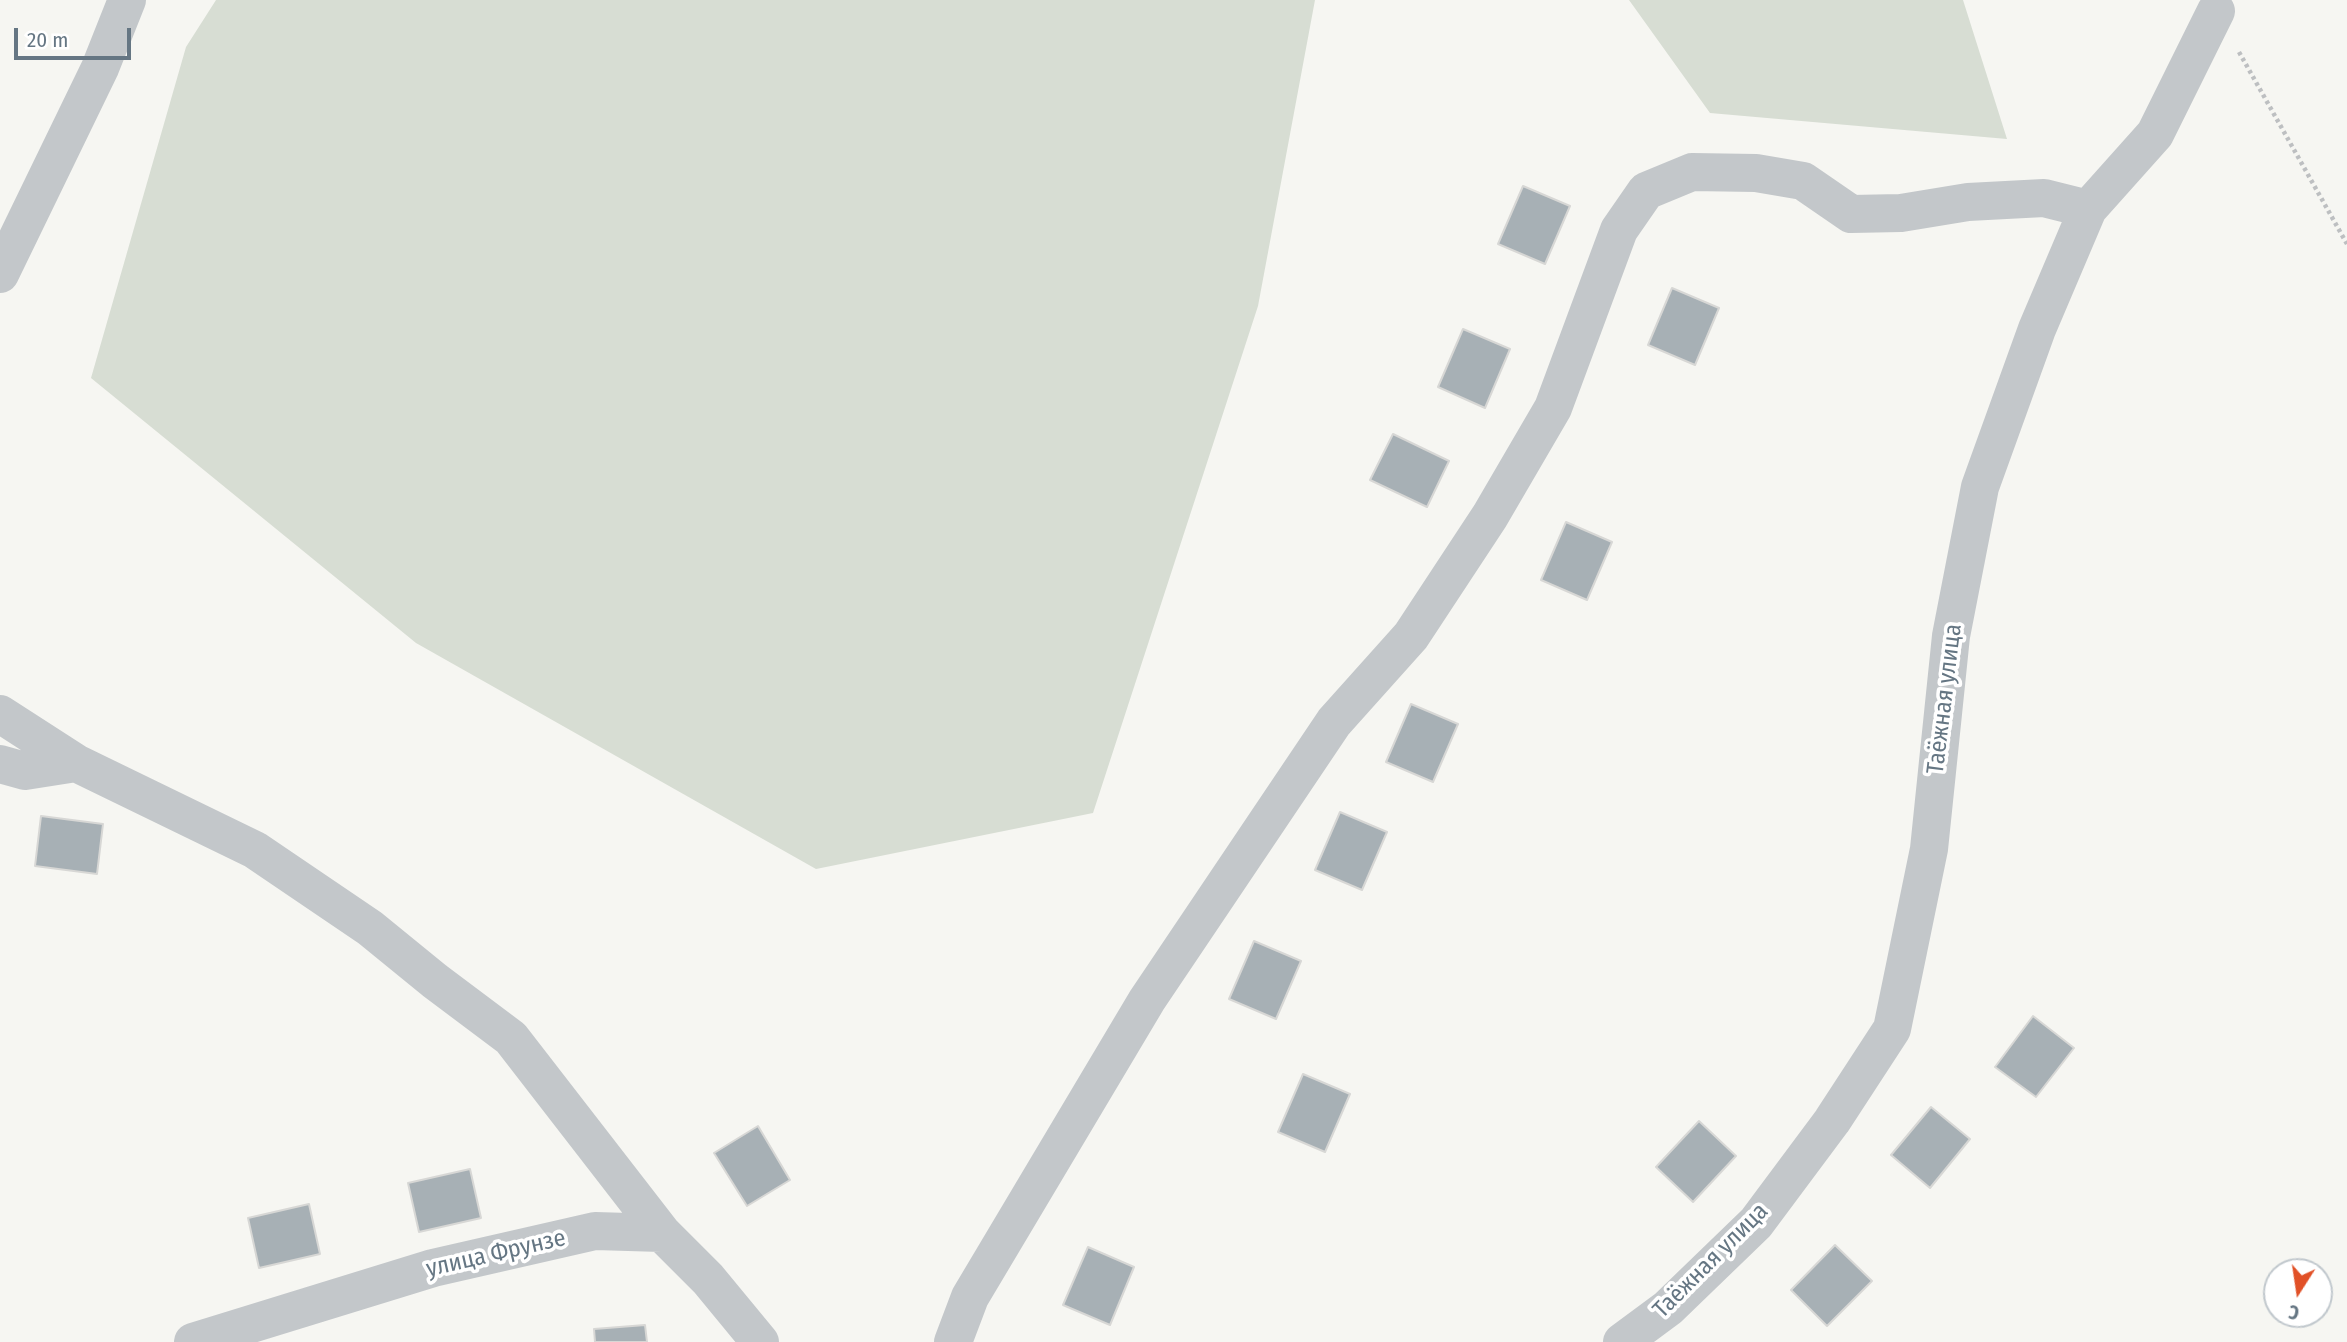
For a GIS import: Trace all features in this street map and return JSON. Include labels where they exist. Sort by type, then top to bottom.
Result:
[{"type":"street","points":[[0,274],[100,68],[127,0]]},
{"type":"street","name":"Таёжная улица","points":[[1622,1342],[1668,1308],[1756,1223],[1832,1121],[1892,1029],[1929,849],[1951,636],[1980,487],[2037,329],[2088,209],[2155,134],[2216,11]]},
{"type":"street","points":[[953,1342],[971,1297],[1147,1000],[1334,722],[1411,636],[1490,516],[1553,408],[1619,230],[1646,191],[1692,172],[1756,173],[1803,181],[1851,214],[1901,213],[1968,202],[2044,198],[2088,209]]},
{"type":"street","points":[[0,714],[76,763],[255,850],[370,928],[511,1038],[662,1233],[708,1279],[760,1342]]},
{"type":"street","points":[[0,764],[24,771],[76,763]]},
{"type":"street","name":"улица Фрунзе","points":[[193,1342],[447,1265],[595,1231],[662,1233]]},
{"type":"path","points":[[2216,11],[2347,244]]},
{"type":"shaded area","points":[[216,0],[1315,0],[1258,306],[1093,813],[816,869],[416,643],[91,378],[186,47]]},
{"type":"shaded area","points":[[1629,0],[1963,0],[2007,139],[1710,113]]},
{"type":"building","points":[[1523,186],[1570,206],[1545,264],[1498,244]]},
{"type":"building","points":[[1672,288],[1719,308],[1695,365],[1648,345]]},
{"type":"building","points":[[1463,329],[1510,349],[1485,408],[1438,387]]},
{"type":"building","points":[[1393,434],[1449,461],[1427,507],[1370,480]]},
{"type":"building","points":[[1566,522],[1612,542],[1587,600],[1541,580]]},
{"type":"building","points":[[1411,704],[1458,724],[1433,782],[1386,762]]},
{"type":"building","points":[[1340,812],[1387,832],[1362,890],[1315,870]]},
{"type":"building","points":[[41,816],[103,824],[97,874],[35,866]]},
{"type":"building","points":[[1254,941],[1301,961],[1276,1019],[1229,999]]},
{"type":"building","points":[[2033,1016],[2074,1048],[2036,1097],[1995,1067]]},
{"type":"building","points":[[1303,1074],[1350,1094],[1325,1152],[1278,1132]]},
{"type":"building","points":[[1931,1107],[1970,1139],[1930,1188],[1891,1155]]},
{"type":"building","points":[[1699,1121],[1736,1156],[1693,1202],[1656,1167]]},
{"type":"building","points":[[758,1126],[790,1180],[747,1206],[714,1153]]},
{"type":"building","points":[[470,1169],[481,1218],[419,1232],[408,1183]]},
{"type":"building","points":[[309,1204],[320,1254],[259,1268],[248,1218]]},
{"type":"building","points":[[1835,1245],[1872,1281],[1827,1326],[1791,1290]]},
{"type":"building","points":[[1088,1247],[1134,1267],[1110,1325],[1063,1305]]},
{"type":"building","points":[[645,1325],[647,1342],[595,1342],[594,1329]]}]
